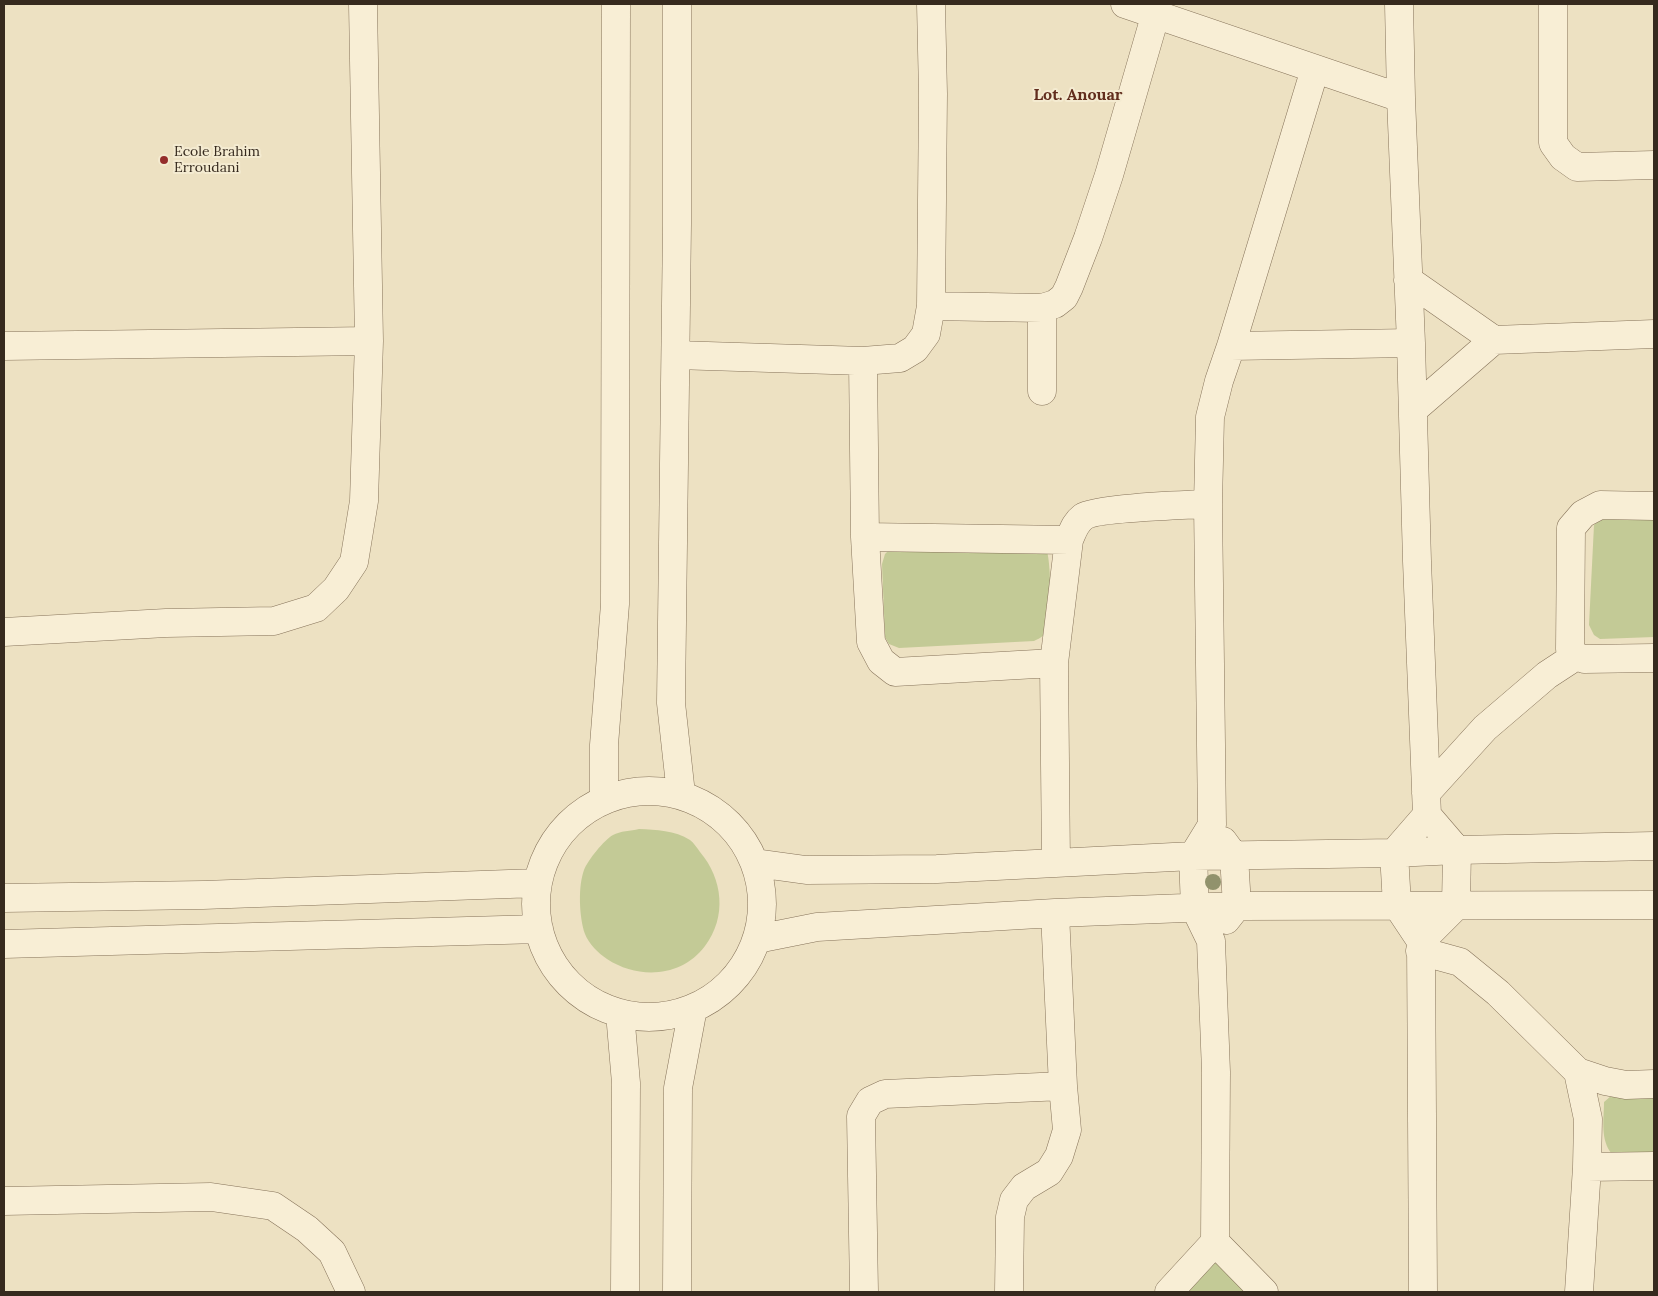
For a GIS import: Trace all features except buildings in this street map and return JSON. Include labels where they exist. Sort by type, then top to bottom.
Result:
[{"type":"street","points":[[4,632],[166,623],[274,621],[316,608],[336,589],[354,562],[364,501],[369,341],[363,4]]},
{"type":"street","points":[[604,798],[604,745],[615,604],[616,4]]},
{"type":"street","points":[[677,4],[676,355],[670,703],[681,794]]},
{"type":"street","points":[[676,355],[863,361],[900,358],[915,349],[926,334],[931,306],[933,94],[931,4]]},
{"type":"street","points":[[1125,4],[1401,98]]},
{"type":"street","points":[[1399,4],[1401,98],[1412,343],[1417,562],[1426,804],[1457,850],[1456,906],[1420,946]]},
{"type":"street","points":[[1553,4],[1553,143],[1563,157],[1577,167],[1654,164]]},
{"type":"street","points":[[931,306],[1042,308],[1055,304],[1064,297],[1088,238],[1110,175],[1156,13]]},
{"type":"street","points":[[1169,1292],[1215,1242],[1216,1072],[1211,941],[1195,908],[1193,856],[1212,825],[1208,504],[1210,417],[1219,381],[1315,69]]},
{"type":"street","points":[[1408,280],[1494,340],[1654,334]]},
{"type":"street","points":[[1042,308],[1042,391]]},
{"type":"street","points":[[1413,410],[1494,340]]},
{"type":"street","points":[[4,346],[369,341]]},
{"type":"street","points":[[1231,346],[1412,343]]},
{"type":"street","points":[[863,361],[865,538],[871,642],[881,661],[896,672],[1054,663]]},
{"type":"street","points":[[1056,863],[1054,663],[1069,540],[1075,525],[1085,515],[1105,511],[1208,504]]},
{"type":"street","points":[[1654,506],[1600,505],[1583,514],[1571,528],[1570,649],[1576,656],[1584,659],[1654,658]]},
{"type":"street","points":[[865,538],[1069,540]]},
{"type":"street","points":[[1423,1292],[1420,946],[1397,905],[1394,853],[1426,804],[1485,728],[1547,675],[1576,656]]},
{"type":"street","points":[[642,789],[681,794],[712,809],[738,832],[755,863],[762,901],[756,939],[743,968],[721,991],[693,1008],[661,1016],[644,1017],[620,1013],[597,1005],[576,991],[560,973],[547,953],[539,929],[536,906],[537,883],[550,848],[573,818],[604,798],[642,789]]},
{"type":"street","points":[[1211,941],[1237,906],[1234,856],[1212,825]]},
{"type":"street","points":[[755,863],[806,870],[937,869],[1193,856],[1654,846]]},
{"type":"street","points":[[4,898],[213,894],[537,883]]},
{"type":"street","points":[[756,939],[818,927],[1056,913],[1237,906],[1654,905]]},
{"type":"street","points":[[1009,1292],[1010,1217],[1014,1200],[1024,1187],[1049,1172],[1059,1156],[1067,1130],[1063,1086],[1056,913]]},
{"type":"street","points":[[4,944],[539,929]]},
{"type":"street","points":[[1420,946],[1460,962],[1498,993],[1578,1072],[1605,1081],[1626,1085],[1654,1084]]},
{"type":"street","points":[[678,1292],[678,1088],[693,1008]]},
{"type":"street","points":[[620,1013],[626,1083],[625,1292]]},
{"type":"street","points":[[1578,1072],[1588,1119],[1579,1292]]},
{"type":"street","points":[[864,1292],[861,1116],[870,1102],[885,1094],[1063,1086]]},
{"type":"street","points":[[1587,1167],[1654,1166]]},
{"type":"street","points":[[4,1201],[211,1197],[273,1206],[307,1229],[332,1252],[351,1292]]},
{"type":"street","points":[[1215,1242],[1264,1292]]},
{"type":"green space","points":[[1654,515],[1654,637],[1600,639],[1594,635],[1589,625],[1594,525],[1602,518]]},
{"type":"green space","points":[[891,548],[1046,548],[1050,588],[1050,613],[1047,630],[1039,639],[1034,641],[899,648],[889,644],[885,637],[882,564],[885,554]]},
{"type":"green space","points":[[639,829],[672,832],[691,841],[714,874],[719,898],[717,923],[705,946],[684,964],[659,972],[633,970],[619,966],[607,959],[589,941],[581,919],[581,884],[584,870],[589,861],[613,835]]},
{"type":"green space","points":[[1654,1092],[1654,1155],[1612,1154],[1604,1136],[1604,1102],[1611,1096]]},
{"type":"green space","points":[[1215,1260],[1248,1292],[1184,1292]]},
{"type":"place","name":"Ecole Brahim Erroudani","points":[[164,160]]},
{"type":"district","name":"Lot. Anouar","points":[[1078,95]]}]
